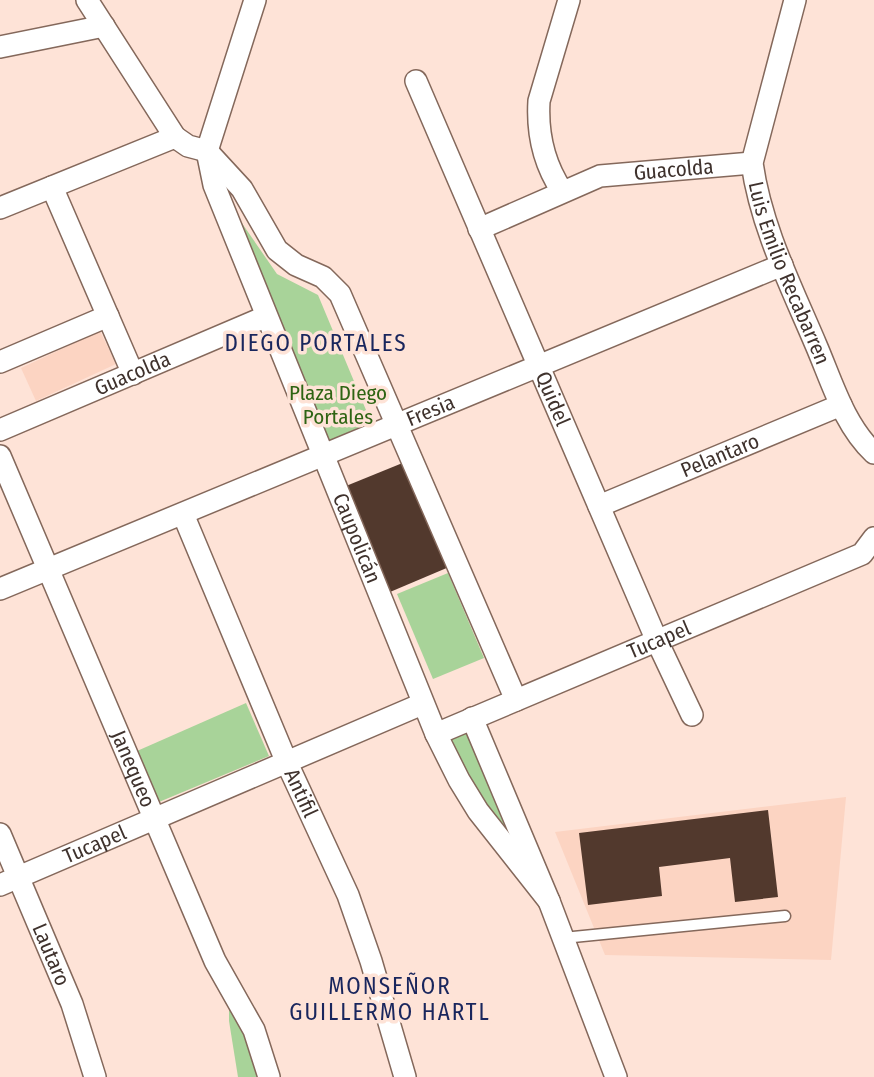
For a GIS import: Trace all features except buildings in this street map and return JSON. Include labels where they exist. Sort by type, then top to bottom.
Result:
[{"type":"street","points":[[87,0],[175,137],[188,146],[207,151],[242,189],[277,250],[296,265],[323,277],[340,294],[516,700]]},
{"type":"street","name":"Caupolicán","points":[[255,0],[207,151],[214,186],[436,734],[478,811],[550,901]]},
{"type":"street","points":[[562,191],[546,162],[538,116],[539,101],[569,0]]},
{"type":"street","name":"Luis Emilio Recabarren","points":[[795,0],[752,163],[756,187],[782,265],[841,404],[857,434],[874,453]]},
{"type":"street","points":[[0,47],[104,26]]},
{"type":"street","name":"Quidel","points":[[416,82],[657,640],[692,715]]},
{"type":"street","points":[[0,208],[175,137]]},
{"type":"street","name":"Guacolda","points":[[480,229],[600,176],[752,163]]},
{"type":"street","points":[[52,187],[134,374]]},
{"type":"street","name":"Fresia","points":[[0,589],[782,265]]},
{"type":"street","points":[[0,362],[108,316]]},
{"type":"street","name":"Guacolda","points":[[0,430],[265,317]]},
{"type":"street","name":"Pelantaro","points":[[599,506],[841,404]]},
{"type":"street","name":"Janequeo","points":[[0,456],[215,961],[254,1030],[270,1077]]},
{"type":"street","name":"Antifil","points":[[183,514],[286,763],[348,895],[371,961],[405,1077]]},
{"type":"street","name":"Tucapel","points":[[436,734],[862,554],[874,538]]},
{"type":"street","name":"Tucapel","points":[[9,881],[422,704]]},
{"type":"street","name":"Caupolicán","points":[[472,718],[550,901],[612,1076]]},
{"type":"street","name":"Lautaro","points":[[0,834],[9,881],[72,1004],[95,1077]]},
{"type":"lane","points":[[563,938],[785,916]]},
{"type":"shaded area","points":[[100,331],[116,364],[36,401],[21,368]]},
{"type":"shaded area","points":[[846,797],[831,960],[605,955],[555,832]]},
{"type":"green space","name":"Plaza Diego Portales","points":[[230,206],[277,274],[318,295],[371,422],[327,442]]},
{"type":"green space","points":[[448,573],[484,658],[433,679],[397,594]]},
{"type":"green space","points":[[246,703],[269,756],[159,802],[137,751]]},
{"type":"green space","points":[[470,730],[526,856],[481,800],[450,740]]},
{"type":"green space","points":[[235,1006],[262,1077],[238,1077],[229,1021],[229,1010]]},
{"type":"district","name":"DIEGO PORTALES","points":[[316,343]]},
{"type":"district","name":"MONSEÑOR GUILLERMO HARTL","points":[[390,999]]}]
